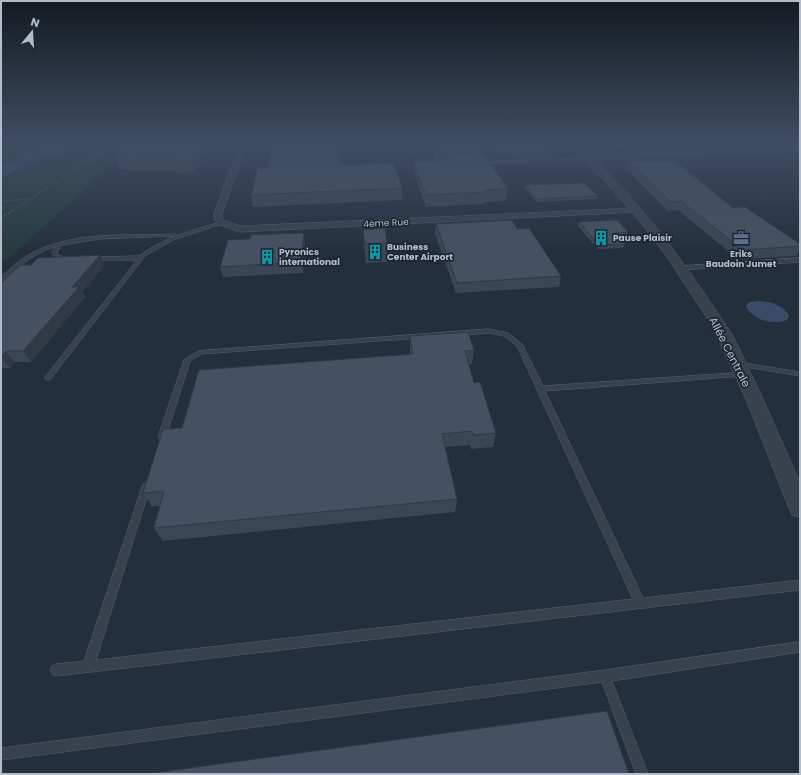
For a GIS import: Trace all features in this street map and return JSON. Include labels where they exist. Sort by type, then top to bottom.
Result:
[{"type":"street","points":[[223,223],[218,219],[218,214],[231,179]]},
{"type":"street","name":"Allée Centrale","points":[[608,179],[637,210],[682,268],[724,335],[800,508]]},
{"type":"street","name":"4ème Rue","points":[[223,223],[240,229],[252,229],[637,210]]},
{"type":"lane","points":[[48,378],[141,258],[158,244],[183,234],[223,223]]},
{"type":"lane","points":[[1,280],[26,258],[48,247],[59,244],[92,239],[183,234]]},
{"type":"lane","points":[[59,244],[54,253],[57,257],[74,258]]},
{"type":"lane","points":[[89,258],[141,258]]},
{"type":"lane","points":[[682,268],[800,260]]},
{"type":"lane","points":[[161,442],[187,360],[200,352],[489,331],[506,334],[520,345],[640,603]]},
{"type":"lane","points":[[540,389],[740,369],[800,374]]},
{"type":"lane","points":[[88,666],[149,479]]},
{"type":"lane","points":[[56,670],[800,585]]},
{"type":"lane","points":[[1,754],[605,676],[800,646]]},
{"type":"lane","points":[[605,676],[642,774]]},
{"type":"path","points":[[1,218],[60,179]]},
{"type":"path","points":[[1,201],[29,199]]},
{"type":"green space","points":[[1,179],[96,179],[7,260],[1,259]]},
{"type":"water","points":[[760,301],[773,303],[781,307],[787,312],[789,316],[788,319],[778,322],[771,322],[765,321],[753,315],[746,306],[750,302]]},
{"type":"building","points":[[255,179],[399,179],[402,188],[251,195]]},
{"type":"building","points":[[420,179],[501,179],[508,189],[484,190],[485,192],[426,195]]},
{"type":"building","points":[[648,179],[697,179],[733,208],[745,207],[800,244],[800,246],[743,250],[681,201],[671,202]]},
{"type":"building","points":[[584,183],[598,196],[536,199],[526,185]]},
{"type":"building","points":[[512,220],[517,229],[529,228],[561,276],[457,283],[436,224]]},
{"type":"building","points":[[617,220],[628,232],[614,233],[625,244],[599,245],[579,222]]},
{"type":"building","points":[[385,228],[387,243],[365,244],[363,230]]},
{"type":"building","name":"Pyronics international","points":[[304,233],[301,262],[220,267],[228,240],[250,239],[251,235]]},
{"type":"building","points":[[100,255],[72,287],[79,287],[23,351],[6,351],[1,357],[1,283],[20,265],[31,265],[38,258]]},
{"type":"building","points":[[468,332],[474,350],[465,351],[474,383],[480,382],[496,433],[473,435],[472,431],[442,434],[457,499],[154,528],[164,491],[143,493],[163,429],[182,428],[199,370],[413,354],[410,336]]},
{"type":"building","points":[[607,711],[629,774],[146,774]]},
{"type":"place","name":"Pause Plaisir","points":[[601,238]]},
{"type":"place","name":"Eriks Baudoin Jumet","points":[[741,238]]},
{"type":"place","name":"Business Center Airport","points":[[375,252]]},
{"type":"place","name":"Pyronics international","points":[[267,257]]}]
